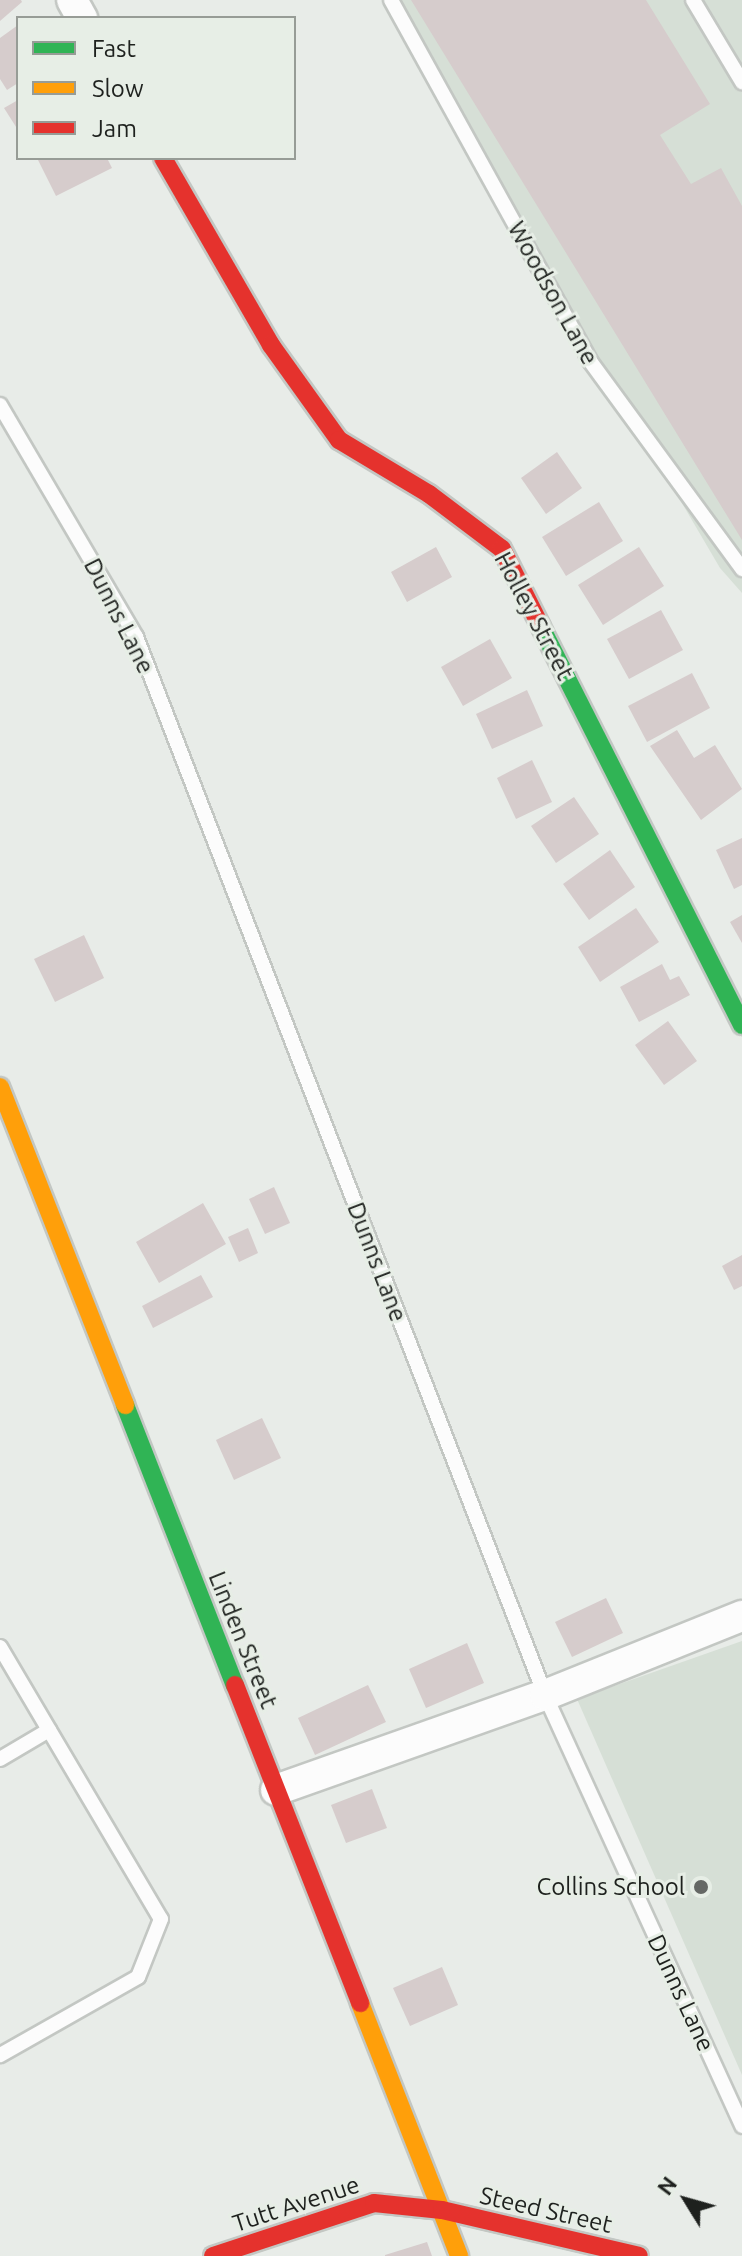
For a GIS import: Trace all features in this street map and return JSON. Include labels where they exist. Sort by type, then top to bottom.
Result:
[{"type":"street","name":"Holley Street","points":[[164,160],[271,345],[339,440],[429,494],[502,549],[742,1025]]},
{"type":"street","name":"Linden Street","points":[[0,1087],[459,2256]]},
{"type":"street","points":[[276,1790],[545,1695],[742,1616]]},
{"type":"street","name":"Tutt Avenue","points":[[213,2256],[374,2203],[442,2210]]},
{"type":"street","name":"Steed Street","points":[[442,2210],[639,2256]]},
{"type":"lane","name":"Woodson Lane","points":[[391,0],[590,361],[742,569]]},
{"type":"lane","points":[[693,0],[742,82]]},
{"type":"lane","name":"Dunns Lane","points":[[0,405],[136,637],[545,1695],[742,2126]]},
{"type":"lane","points":[[0,1647],[161,1919],[138,1977],[0,2055]]},
{"type":"lane","points":[[0,1759],[49,1730]]},
{"type":"shaded area","points":[[387,0],[742,0],[742,593],[720,568]]},
{"type":"shaded area","name":"Collins School","points":[[742,1641],[742,2075],[577,1699]]},
{"type":"building","points":[[0,0],[21,0],[22,2],[0,21]]},
{"type":"building","points":[[411,0],[646,0],[710,104],[660,135],[691,184],[721,168],[742,206],[742,540]]},
{"type":"building","points":[[16,26],[16,84],[7,90],[0,79],[0,38]]},
{"type":"building","points":[[16,101],[16,127],[4,108]]},
{"type":"building","points":[[38,160],[108,160],[112,168],[56,196]]},
{"type":"building","points":[[557,452],[582,488],[546,514],[521,478]]},
{"type":"building","points":[[599,502],[623,541],[566,576],[542,537]]},
{"type":"building","points":[[436,547],[452,577],[407,602],[391,572]]},
{"type":"building","points":[[639,547],[664,586],[603,625],[578,585]]},
{"type":"building","points":[[661,610],[683,650],[629,679],[607,639]]},
{"type":"building","points":[[490,639],[512,678],[463,706],[441,667]]},
{"type":"building","points":[[692,673],[710,708],[647,742],[628,706]]},
{"type":"building","points":[[527,690],[543,726],[492,749],[476,714]]},
{"type":"building","points":[[677,730],[694,758],[715,745],[742,789],[701,820],[650,746]]},
{"type":"building","points":[[532,760],[552,802],[516,819],[497,778]]},
{"type":"building","points":[[574,797],[599,834],[556,863],[531,826]]},
{"type":"building","points":[[742,838],[742,885],[734,889],[716,850]]},
{"type":"building","points":[[610,850],[635,887],[589,920],[563,884]]},
{"type":"building","points":[[636,908],[659,942],[600,982],[578,947]]},
{"type":"building","points":[[742,915],[742,943],[730,922]]},
{"type":"building","points":[[84,935],[104,978],[55,1002],[34,959]]},
{"type":"building","points":[[662,964],[670,980],[679,976],[690,995],[639,1022],[620,987]]},
{"type":"building","points":[[668,1021],[697,1061],[664,1085],[635,1045]]},
{"type":"building","points":[[274,1187],[290,1223],[265,1234],[249,1199]]},
{"type":"building","points":[[203,1203],[226,1244],[159,1283],[136,1242]]},
{"type":"building","points":[[248,1228],[258,1253],[239,1262],[228,1237]]},
{"type":"building","points":[[742,1255],[742,1286],[734,1290],[722,1266]]},
{"type":"building","points":[[201,1275],[213,1297],[153,1328],[142,1306]]},
{"type":"building","points":[[262,1418],[281,1458],[234,1480],[216,1440]]},
{"type":"building","points":[[606,1598],[623,1633],[572,1657],[555,1622]]},
{"type":"building","points":[[467,1643],[484,1683],[426,1708],[409,1669]]},
{"type":"building","points":[[368,1685],[386,1722],[315,1755],[298,1718]]},
{"type":"building","points":[[372,1789],[387,1828],[346,1843],[331,1805]]},
{"type":"building","points":[[442,1967],[458,2005],[410,2026],[393,1988]]},
{"type":"building","points":[[427,2242],[432,2256],[385,2256],[385,2255]]},
{"type":"traffic: fast","points":[[541,627],[742,1025]]},
{"type":"traffic: fast","points":[[125,1405],[235,1685]]},
{"type":"traffic: slow","points":[[0,1087],[125,1405]]},
{"type":"traffic: slow","points":[[360,2003],[459,2256]]},
{"type":"traffic: jam","points":[[164,160],[271,345],[339,440],[429,494],[502,549],[541,627]]},
{"type":"traffic: jam","points":[[235,1685],[360,2003]]},
{"type":"traffic: jam","points":[[213,2256],[374,2203],[442,2210],[639,2256]]},
{"type":"place","name":"Collins School","points":[[701,1887]]}]
